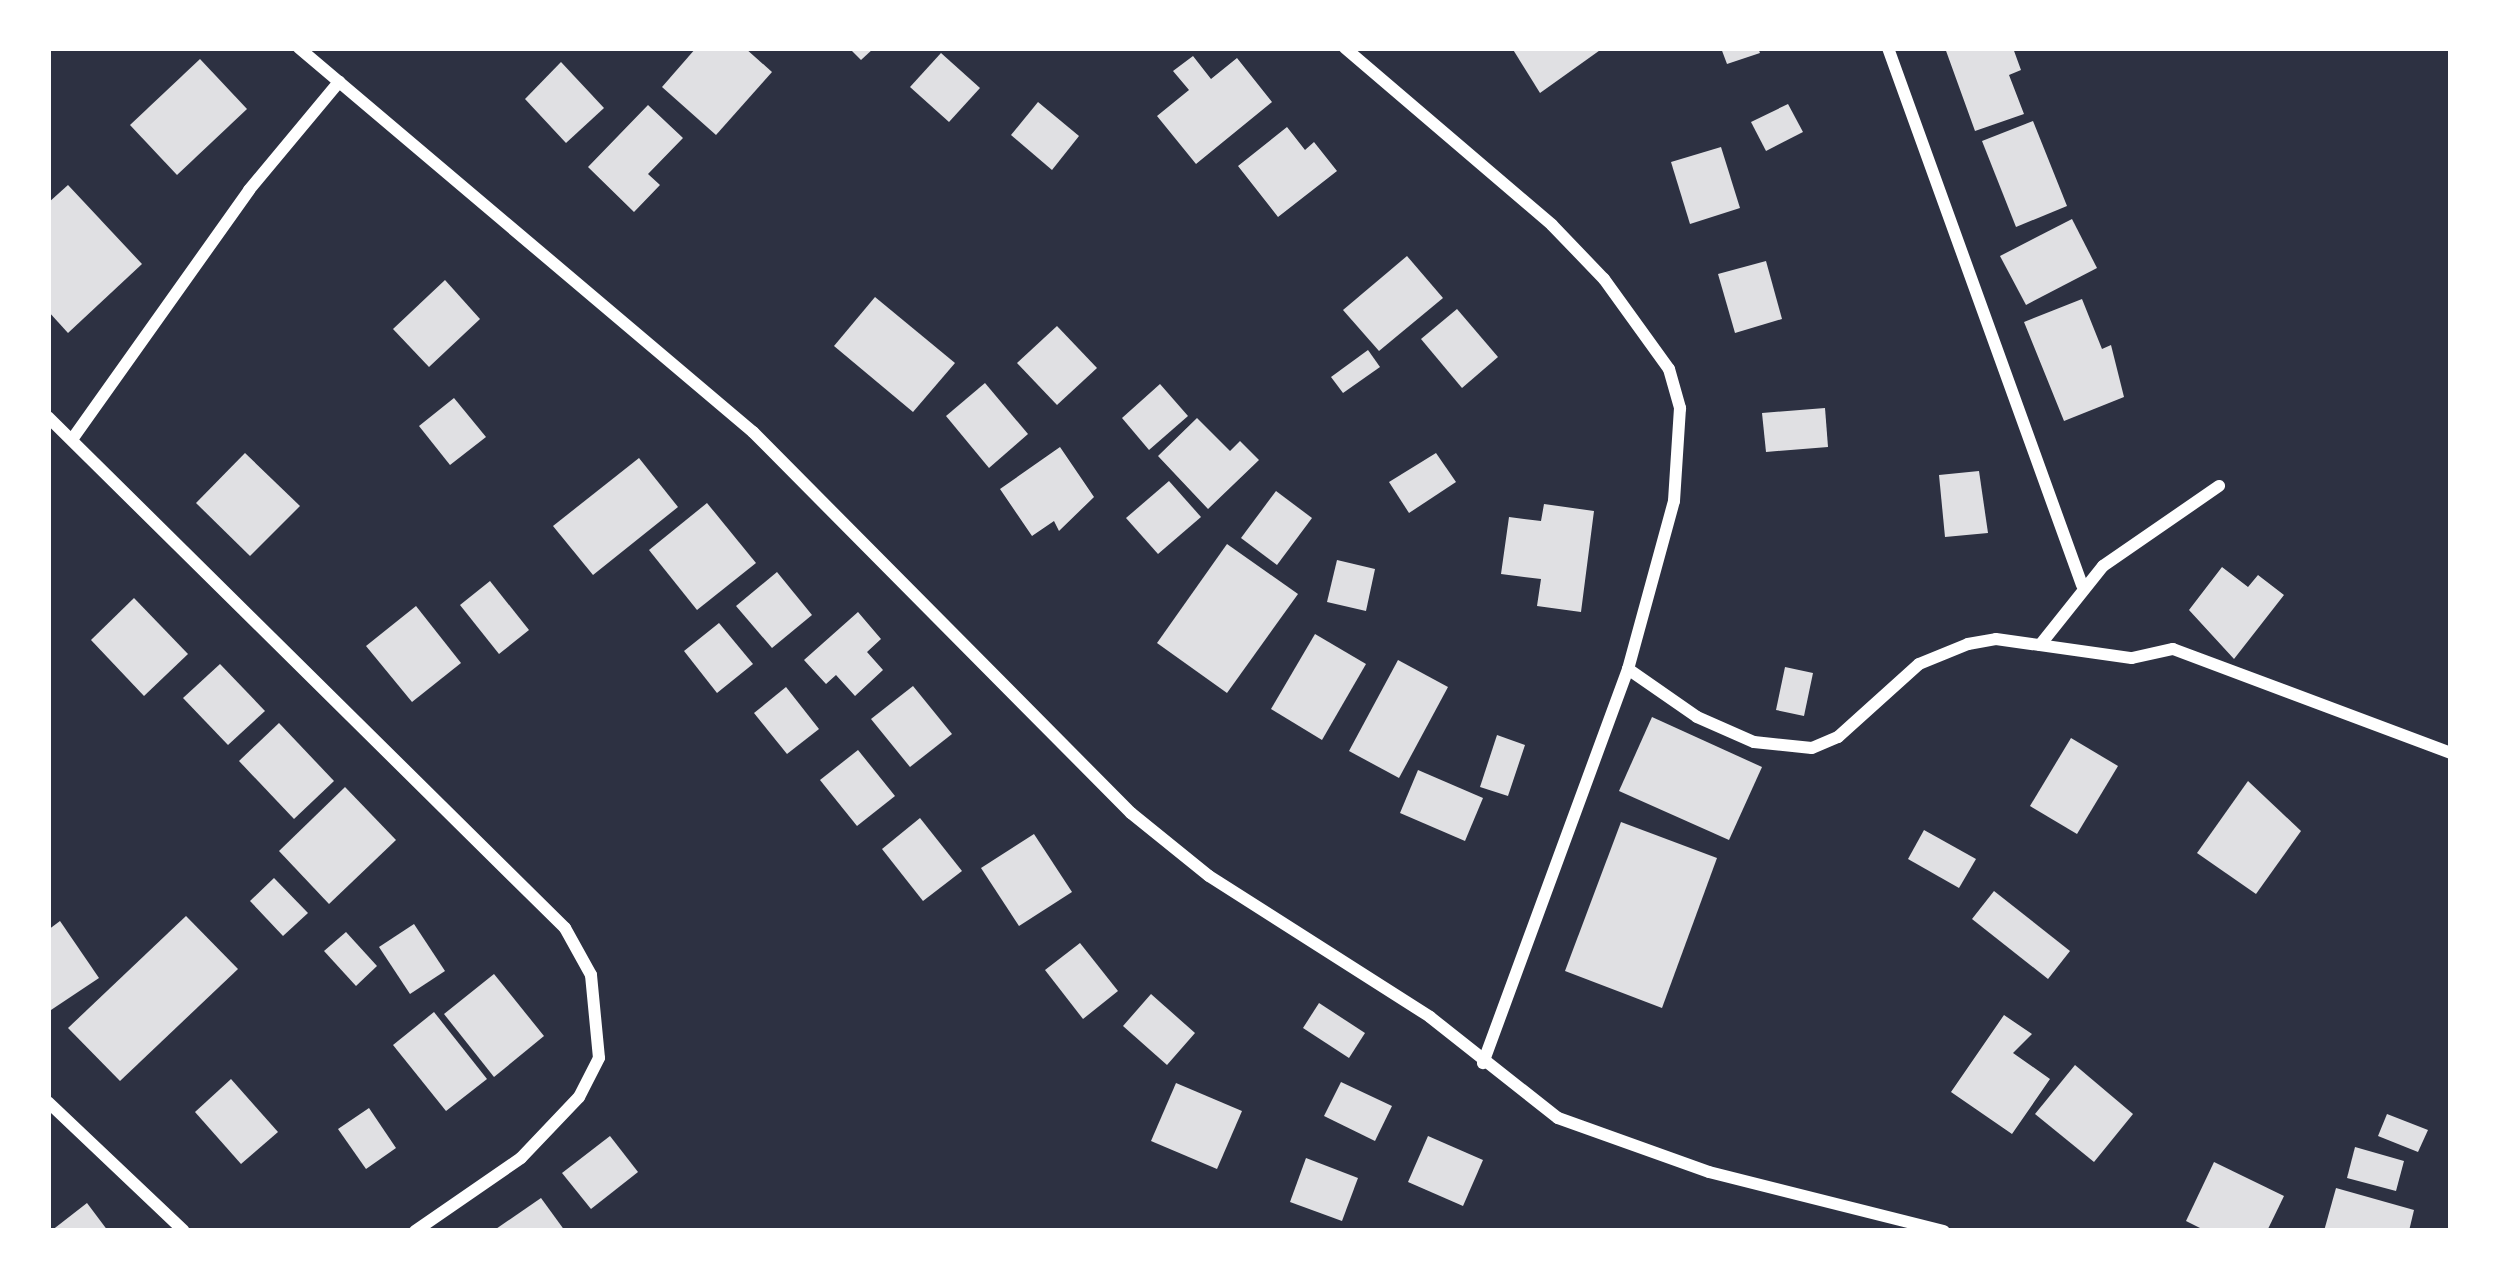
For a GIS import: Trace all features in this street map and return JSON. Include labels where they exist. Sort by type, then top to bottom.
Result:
[{"type":"street","points":[[299,48],[753,432],[872,543],[1131,813],[1303,940],[1430,1018],[1530,1103],[1588,1130],[1709,1172],[1944,1231]]},
{"type":"street","points":[[1345,48],[1552,225],[1669,369],[1680,408],[1679,465],[1628,669],[1483,1063]]},
{"type":"street","points":[[1888,48],[2082,585]]},
{"type":"street","points":[[73,438],[213,237],[339,82]]},
{"type":"street","points":[[48,417],[565,928],[591,975],[598,1058],[579,1097],[521,1158],[415,1231]]},
{"type":"street","points":[[2040,646],[2082,585],[2219,486]]},
{"type":"street","points":[[1628,669],[1696,717],[1754,742],[1812,748],[1838,737],[1934,656],[1996,638],[2082,656],[2173,649],[2218,660],[2451,753]]},
{"type":"street","points":[[48,1102],[184,1231]]},
{"type":"building","points":[[696,48],[745,48],[772,72],[716,135],[662,87]]},
{"type":"building","points":[[849,48],[874,48],[861,60]]},
{"type":"building","points":[[1512,48],[1603,48],[1540,93]]},
{"type":"building","points":[[1721,48],[1758,48],[1760,53],[1727,64]]},
{"type":"building","points":[[1945,48],[2013,48],[2021,70],[2009,75],[2024,114],[1975,131]]},
{"type":"building","points":[[941,53],[980,88],[949,122],[910,87]]},
{"type":"building","points":[[1193,56],[1211,79],[1237,58],[1272,102],[1196,164],[1157,116],[1189,90],[1173,71]]},
{"type":"building","points":[[200,59],[247,109],[177,175],[130,125]]},
{"type":"building","points":[[561,62],[604,108],[566,143],[525,99]]},
{"type":"building","points":[[1038,102],[1079,136],[1052,170],[1011,135]]},
{"type":"building","points":[[1788,104],[1803,132],[1766,151],[1751,122]]},
{"type":"building","points":[[648,105],[683,138],[648,174],[660,185],[634,212],[588,167]]},
{"type":"building","points":[[2033,121],[2067,206],[2016,227],[1982,141]]},
{"type":"building","points":[[1287,127],[1305,150],[1314,142],[1337,171],[1278,217],[1238,166]]},
{"type":"building","points":[[1721,147],[1740,208],[1690,224],[1671,162]]},
{"type":"building","points":[[68,185],[142,264],[68,333],[48,311],[48,203]]},
{"type":"building","points":[[2072,219],[2097,268],[2026,305],[2000,256]]},
{"type":"building","points":[[1407,256],[1443,298],[1379,351],[1343,310]]},
{"type":"building","points":[[1766,261],[1782,319],[1735,333],[1718,274]]},
{"type":"building","points":[[445,280],[480,319],[429,367],[393,329]]},
{"type":"building","points":[[875,297],[955,363],[913,412],[834,346]]},
{"type":"building","points":[[2082,299],[2102,349],[2111,345],[2124,397],[2064,421],[2024,322]]},
{"type":"building","points":[[1457,309],[1498,357],[1462,388],[1421,339]]},
{"type":"building","points":[[1057,326],[1097,368],[1057,405],[1017,363]]},
{"type":"building","points":[[1368,350],[1380,367],[1343,393],[1331,377]]},
{"type":"building","points":[[985,383],[1028,434],[989,468],[946,416]]},
{"type":"building","points":[[1160,384],[1188,416],[1149,450],[1122,418]]},
{"type":"building","points":[[454,398],[486,437],[450,465],[419,426]]},
{"type":"building","points":[[1825,408],[1828,447],[1766,452],[1762,413]]},
{"type":"building","points":[[1197,418],[1230,451],[1240,441],[1259,460],[1208,509],[1158,456]]},
{"type":"building","points":[[1060,447],[1094,497],[1059,531],[1054,521],[1032,536],[1000,489]]},
{"type":"building","points":[[245,453],[300,506],[250,556],[196,503]]},
{"type":"building","points":[[1436,453],[1456,482],[1409,513],[1389,482]]},
{"type":"building","points":[[639,458],[678,507],[593,575],[553,526]]},
{"type":"building","points":[[1979,471],[1988,533],[1945,537],[1939,475]]},
{"type":"building","points":[[1169,481],[1201,517],[1158,554],[1126,518]]},
{"type":"building","points":[[1276,491],[1312,518],[1277,565],[1241,538]]},
{"type":"building","points":[[707,503],[756,563],[697,610],[649,550]]},
{"type":"building","points":[[1544,504],[1594,511],[1581,612],[1537,606],[1541,579],[1501,574],[1509,517],[1541,521]]},
{"type":"building","points":[[1227,544],[1298,594],[1227,693],[1157,643]]},
{"type":"building","points":[[1337,560],[1375,569],[1366,611],[1327,602]]},
{"type":"building","points":[[2222,567],[2248,587],[2258,575],[2284,595],[2234,659],[2189,610]]},
{"type":"building","points":[[777,572],[812,615],[772,648],[736,606]]},
{"type":"building","points":[[490,581],[529,630],[499,654],[460,605]]},
{"type":"building","points":[[134,598],[188,654],[144,696],[91,640]]},
{"type":"building","points":[[416,606],[461,663],[412,702],[366,646]]},
{"type":"building","points":[[858,612],[881,639],[867,652],[883,670],[855,696],[836,675],[826,684],[804,660]]},
{"type":"building","points":[[719,623],[753,664],[717,693],[684,651]]},
{"type":"building","points":[[1315,634],[1366,664],[1322,740],[1271,709]]},
{"type":"building","points":[[1398,660],[1448,687],[1399,778],[1349,751]]},
{"type":"building","points":[[220,664],[265,711],[228,745],[183,698]]},
{"type":"building","points":[[1785,667],[1813,673],[1804,716],[1776,710]]},
{"type":"building","points":[[913,686],[952,734],[910,767],[871,719]]},
{"type":"building","points":[[786,687],[819,729],[787,754],[754,713]]},
{"type":"building","points":[[1652,717],[1762,767],[1729,840],[1619,791]]},
{"type":"building","points":[[279,723],[334,781],[294,819],[239,761]]},
{"type":"building","points":[[1497,735],[1525,745],[1508,796],[1480,787]]},
{"type":"building","points":[[2071,738],[2118,766],[2077,834],[2030,806]]},
{"type":"building","points":[[858,750],[895,796],[857,826],[820,780]]},
{"type":"building","points":[[1418,770],[1483,798],[1465,841],[1400,813]]},
{"type":"building","points":[[2248,781],[2301,831],[2256,894],[2197,853]]},
{"type":"building","points":[[345,787],[396,840],[329,904],[279,851]]},
{"type":"building","points":[[920,818],[962,871],[923,901],[882,849]]},
{"type":"building","points":[[1621,822],[1717,858],[1662,1008],[1565,971]]},
{"type":"building","points":[[1924,830],[1976,859],[1959,888],[1908,859]]},
{"type":"building","points":[[1034,834],[1072,892],[1019,926],[981,868]]},
{"type":"building","points":[[274,878],[308,913],[283,936],[250,901]]},
{"type":"building","points":[[1994,891],[2070,951],[2048,979],[1972,919]]},
{"type":"building","points":[[186,916],[238,969],[120,1081],[68,1028]]},
{"type":"building","points":[[60,921],[99,978],[51,1010],[48,930]]},
{"type":"building","points":[[414,924],[445,971],[410,994],[379,947]]},
{"type":"building","points":[[346,932],[377,966],[356,986],[324,951]]},
{"type":"building","points":[[1080,943],[1118,991],[1083,1019],[1045,970]]},
{"type":"building","points":[[494,974],[544,1036],[494,1077],[444,1014]]},
{"type":"building","points":[[1151,994],[1195,1033],[1167,1065],[1123,1026]]},
{"type":"building","points":[[1319,1003],[1365,1033],[1349,1058],[1303,1028]]},
{"type":"building","points":[[434,1012],[487,1079],[446,1111],[393,1045]]},
{"type":"building","points":[[2004,1015],[2032,1034],[2013,1053],[2050,1079],[2012,1134],[1951,1092]]},
{"type":"building","points":[[2075,1065],[2133,1114],[2094,1162],[2035,1114]]},
{"type":"building","points":[[231,1079],[278,1132],[241,1164],[195,1112]]},
{"type":"building","points":[[1341,1082],[1392,1106],[1375,1141],[1324,1116]]},
{"type":"building","points":[[1176,1083],[1242,1111],[1217,1169],[1151,1141]]},
{"type":"building","points":[[369,1108],[396,1148],[366,1169],[338,1129]]},
{"type":"building","points":[[2387,1114],[2428,1130],[2418,1152],[2378,1136]]},
{"type":"building","points":[[610,1136],[638,1172],[591,1209],[562,1173]]},
{"type":"building","points":[[1428,1136],[1483,1160],[1463,1206],[1408,1182]]},
{"type":"building","points":[[2355,1147],[2404,1161],[2396,1191],[2347,1178]]},
{"type":"building","points":[[1306,1158],[1358,1178],[1342,1221],[1290,1202]]},
{"type":"building","points":[[2214,1162],[2284,1196],[2267,1231],[2206,1231],[2186,1221]]},
{"type":"building","points":[[2336,1188],[2414,1210],[2409,1231],[2324,1231]]},
{"type":"building","points":[[541,1198],[565,1231],[493,1231]]},
{"type":"building","points":[[87,1203],[108,1231],[51,1231]]}]
